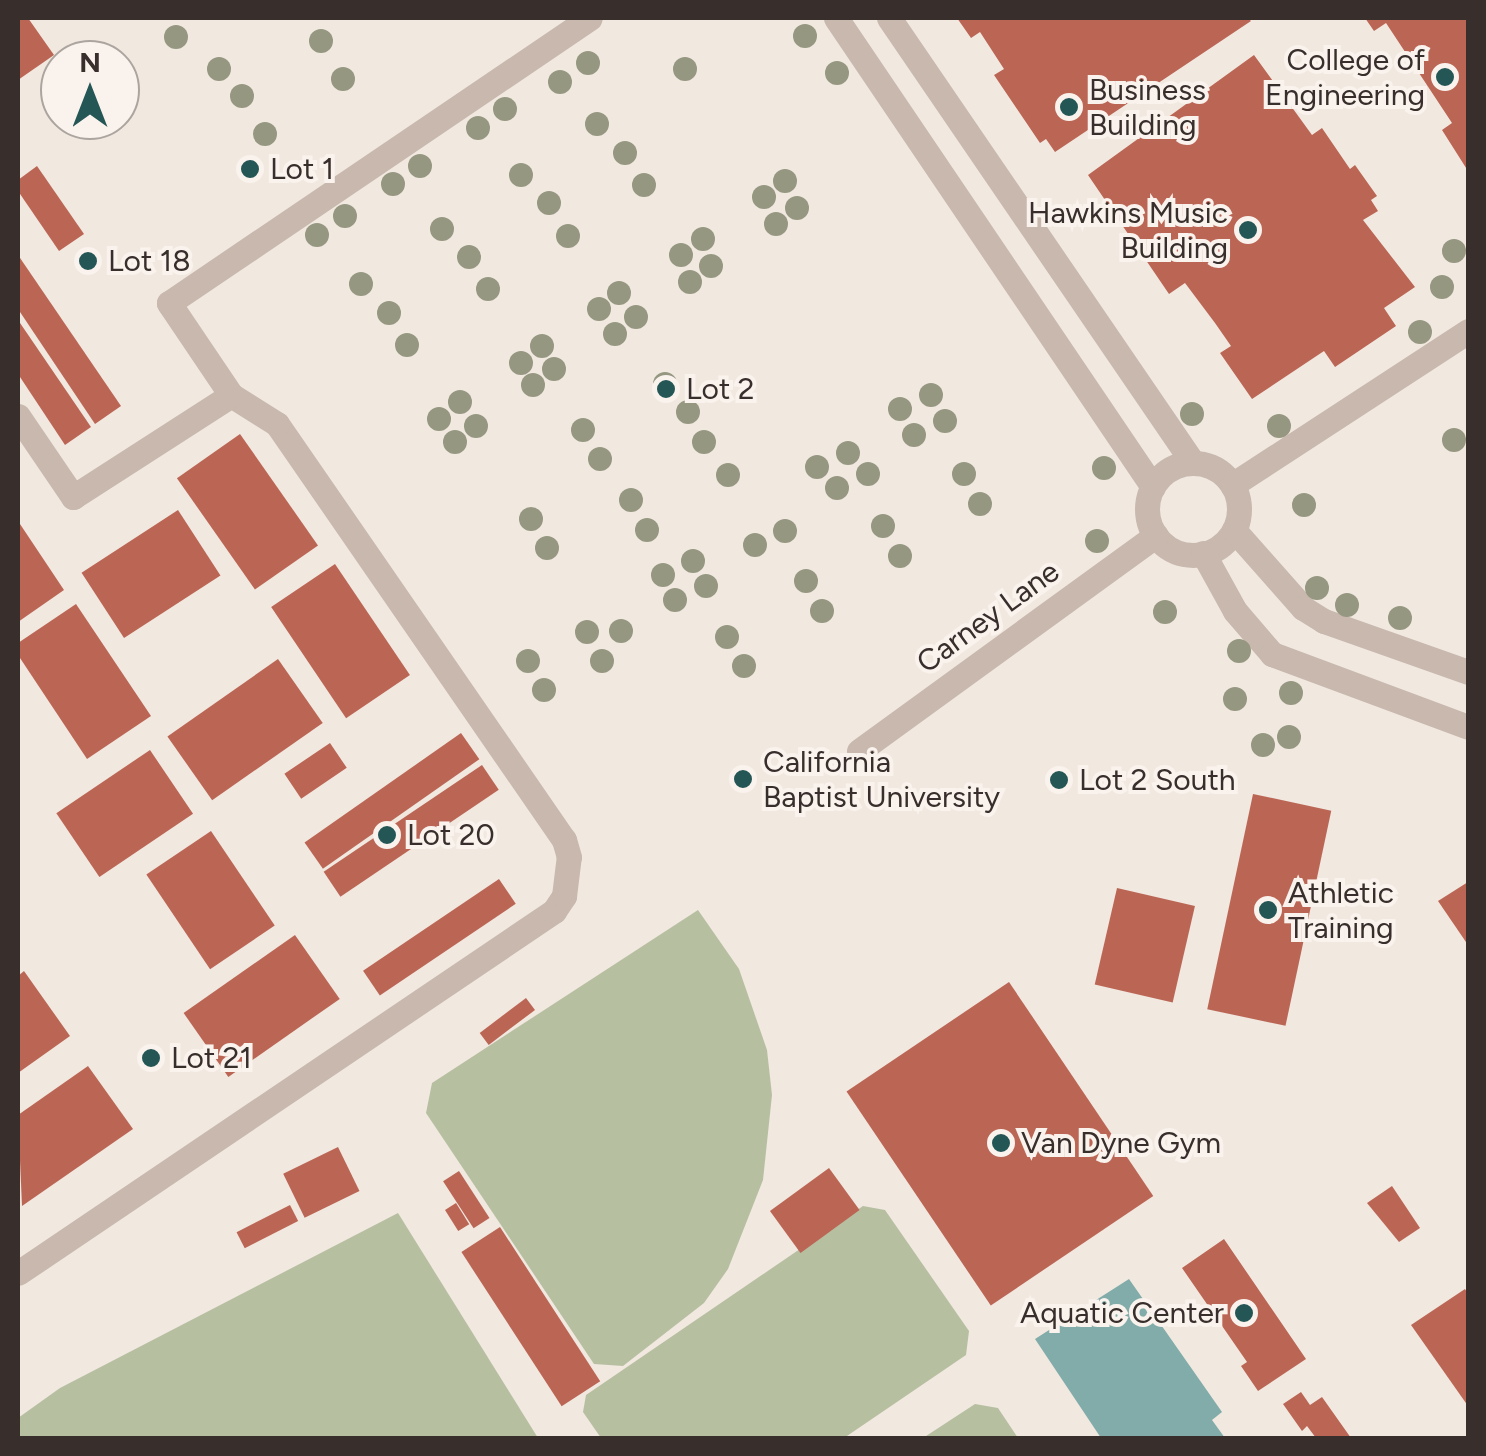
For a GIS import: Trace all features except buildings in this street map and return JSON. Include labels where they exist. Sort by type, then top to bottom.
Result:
[{"type":"lane","points":[[18,1272],[554,911],[564,896],[564,840],[278,424],[230,396],[169,303],[590,18]]},
{"type":"lane","points":[[836,18],[1153,487]]},
{"type":"lane","points":[[889,18],[1192,463]]},
{"type":"lane","points":[[1232,485],[1468,331]]},
{"type":"lane","points":[[18,416],[73,497],[230,396]]},
{"type":"lane","points":[[1192,463],[1215,469],[1232,485],[1239,507],[1234,530],[1203,553],[1176,552],[1156,535],[1148,511],[1153,487],[1174,468],[1192,463]]},
{"type":"lane","points":[[1234,530],[1303,608],[1324,621],[1468,672]]},
{"type":"lane","name":"Carney Lane","points":[[859,752],[1156,535]]},
{"type":"lane","points":[[1203,553],[1235,611],[1272,654],[1468,727]]},
{"type":"green space","points":[[698,910],[739,969],[767,1050],[772,1095],[763,1180],[728,1269],[704,1303],[623,1366],[594,1364],[426,1113],[432,1083]]},
{"type":"green space","points":[[863,1206],[885,1210],[969,1331],[966,1355],[844,1438],[601,1438],[583,1412],[586,1395]]},
{"type":"green space","points":[[398,1213],[538,1438],[18,1438],[18,1418],[60,1388]]},
{"type":"green space","points":[[975,1404],[998,1408],[1018,1438],[923,1438]]},
{"type":"water","points":[[1129,1279],[1222,1412],[1212,1420],[1225,1438],[1101,1438],[1035,1339]]},
{"type":"place","name":"College of Engineering","points":[[1445,77]]},
{"type":"place","name":"Business Building","points":[[1069,107]]},
{"type":"place","name":"Lot 1","points":[[250,169]]},
{"type":"place","name":"Hawkins Music Building","points":[[1248,230]]},
{"type":"place","name":"Lot 18","points":[[88,261]]},
{"type":"place","name":"Lot 2","points":[[666,389]]},
{"type":"place","name":"California Baptist University","points":[[743,779]]},
{"type":"place","name":"Lot 2 South","points":[[1059,780]]},
{"type":"place","name":"Lot 20","points":[[387,835]]},
{"type":"place","name":"Athletic Training","points":[[1268,910]]},
{"type":"place","name":"Lot 21","points":[[151,1058]]},
{"type":"place","name":"Van Dyne Gym","points":[[1001,1143]]},
{"type":"place","name":"Aquatic Center","points":[[1244,1313]]}]
